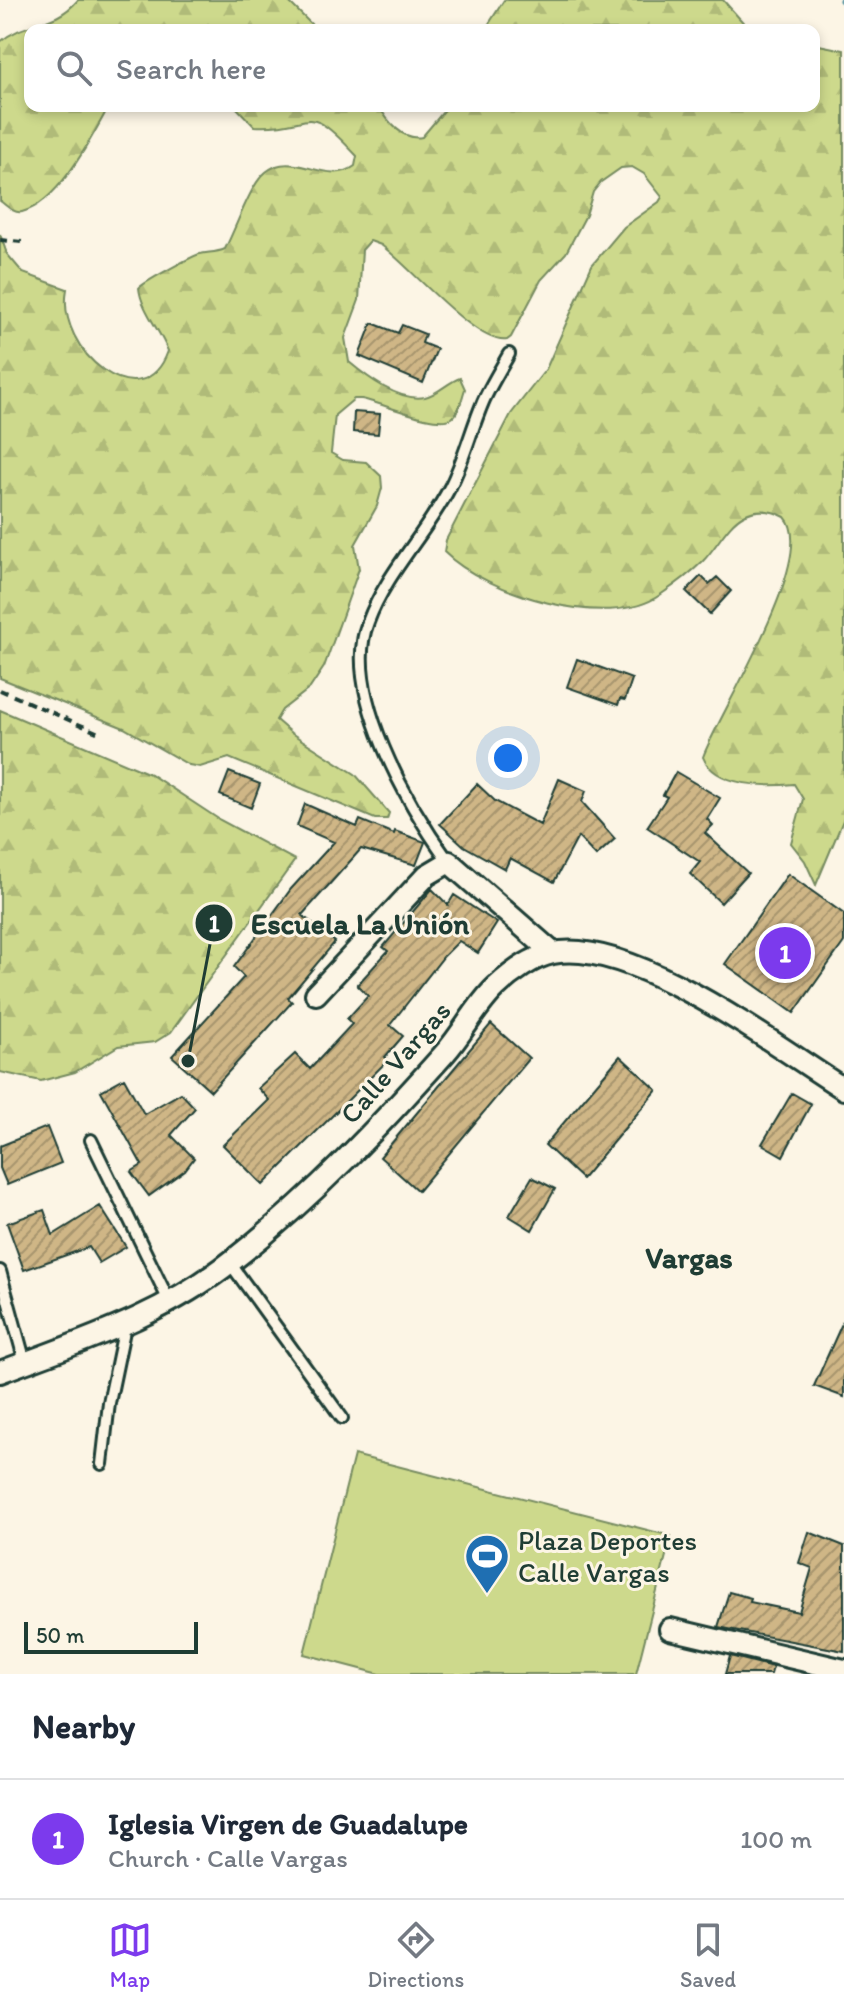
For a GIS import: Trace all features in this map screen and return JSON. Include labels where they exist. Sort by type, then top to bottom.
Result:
[{"type":"street","points":[[316,994],[427,875],[449,862],[553,953]]},
{"type":"street","name":"Calle Vargas","points":[[0,1372],[125,1326],[170,1303],[230,1263],[299,1205],[346,1160],[447,1051],[495,988],[522,966],[553,953],[602,955],[635,964],[676,985],[844,1089]]},
{"type":"street","points":[[670,1629],[844,1670]]},
{"type":"lane","points":[[449,862],[410,802],[379,735],[367,693],[362,656],[366,625],[379,597],[450,488],[483,402],[509,354]]},
{"type":"lane","points":[[91,1140],[170,1303]]},
{"type":"lane","points":[[230,1263],[342,1418]]},
{"type":"lane","points":[[0,1271],[25,1362]]},
{"type":"lane","points":[[102,1464],[109,1403],[125,1326]]},
{"type":"path","points":[[0,240],[22,242]]},
{"type":"path","points":[[0,690],[99,733]]},
{"type":"green space","points":[[78,0],[287,0],[311,24],[37,24],[69,9]]},
{"type":"green space","points":[[504,0],[723,0],[745,24],[489,24]]},
{"type":"green space","points":[[24,29],[24,112],[106,112],[84,151],[61,183],[36,206],[16,212],[0,201],[0,42]]},
{"type":"green space","points":[[820,45],[844,50],[844,818],[816,885],[805,861],[791,843],[803,799],[794,784],[757,785],[730,780],[709,767],[703,757],[778,599],[789,565],[792,536],[785,517],[765,511],[744,515],[703,561],[660,595],[637,605],[610,610],[548,603],[517,593],[463,567],[444,552],[446,540],[511,414],[546,369],[592,265],[624,227],[662,197],[644,174],[632,167],[621,168],[593,192],[586,215],[566,253],[541,280],[507,340],[478,330],[442,302],[381,245],[370,241],[362,250],[359,300],[345,338],[349,362],[384,387],[405,396],[425,397],[460,378],[465,389],[457,412],[452,418],[444,420],[421,417],[361,399],[354,399],[335,415],[331,453],[343,460],[366,462],[381,476],[382,488],[377,506],[355,545],[359,569],[324,667],[310,688],[282,710],[276,720],[355,774],[389,813],[387,819],[375,819],[229,758],[200,767],[189,765],[124,728],[0,678],[0,234],[7,254],[23,273],[67,289],[67,313],[74,335],[87,355],[104,370],[122,379],[140,380],[156,371],[168,351],[143,304],[139,288],[200,254],[225,249],[250,194],[265,172],[290,164],[330,172],[343,172],[355,166],[357,156],[317,121],[254,126],[241,112],[382,112],[402,133],[422,137],[443,112],[820,112]]},
{"type":"green space","points":[[0,710],[150,774],[220,820],[295,860],[171,1032],[155,1042],[118,1046],[75,1072],[41,1081],[0,1072]]},
{"type":"green space","name":"Plaza Deportes Calle Vargas","points":[[354,1455],[671,1536],[636,1674],[380,1674],[304,1654]]},
{"type":"building","points":[[372,323],[398,333],[402,325],[425,334],[422,343],[437,349],[423,383],[359,356]]},
{"type":"building","points":[[354,412],[380,414],[378,434],[353,432]]},
{"type":"building","points":[[701,576],[709,584],[717,577],[731,591],[710,614],[686,591]]},
{"type":"building","points":[[577,659],[632,679],[625,700],[620,699],[618,705],[567,687]]},
{"type":"building","points":[[229,772],[260,784],[251,808],[220,795]]},
{"type":"building","points":[[676,772],[720,798],[707,819],[713,825],[705,833],[748,873],[721,903],[690,874],[700,862],[647,827],[667,797],[663,795]]},
{"type":"building","points":[[559,779],[586,791],[582,802],[615,839],[596,856],[578,837],[554,882],[510,858],[505,869],[464,846],[440,824],[477,784],[495,801],[540,825]]},
{"type":"building","points":[[305,804],[357,827],[360,820],[425,842],[416,865],[361,849],[302,915],[335,942],[288,998],[292,1002],[211,1091],[172,1056],[244,977],[234,967],[291,889],[334,842],[297,826]]},
{"type":"building","points":[[788,874],[844,914],[844,942],[794,1013],[725,964]]},
{"type":"building","points":[[432,889],[448,905],[454,895],[497,923],[478,953],[459,941],[444,956],[390,1025],[403,1036],[385,1057],[388,1060],[263,1185],[223,1145],[269,1100],[258,1088],[295,1054],[310,1069],[352,1024],[347,1019],[368,996],[357,985],[388,951],[383,947]]},
{"type":"building","points":[[491,1024],[529,1058],[418,1191],[380,1157]]},
{"type":"building","points":[[620,1056],[657,1090],[582,1179],[545,1145]]},
{"type":"building","points":[[124,1078],[144,1114],[181,1093],[195,1108],[171,1135],[194,1158],[185,1170],[149,1196],[131,1172],[142,1165],[101,1091]]},
{"type":"building","points":[[792,1093],[811,1104],[783,1156],[762,1144]]},
{"type":"building","points":[[47,1127],[61,1163],[7,1185],[0,1168],[0,1146]]},
{"type":"building","points":[[532,1177],[555,1189],[532,1230],[509,1216]]},
{"type":"building","points":[[100,1206],[126,1247],[99,1263],[89,1247],[24,1270],[7,1223],[44,1210],[53,1235]]},
{"type":"building","points":[[844,1319],[844,1397],[814,1386]]},
{"type":"building","points":[[809,1532],[844,1546],[844,1651],[718,1627],[729,1592],[751,1598],[750,1602],[799,1612],[812,1568],[799,1563]]},
{"type":"building","points":[[730,1656],[773,1667],[771,1674],[725,1674]]},
{"type":"place","name":"Iglesia Virgen de Guadalupe","points":[[785,953]]},
{"type":"place","name":"Escuela La Unión","points":[[188,1061]]},
{"type":"place","name":"Plaza Deportes Calle Vargas","points":[[487,1595]]},
{"type":"district","name":"Vargas","points":[[689,1258]]}]
